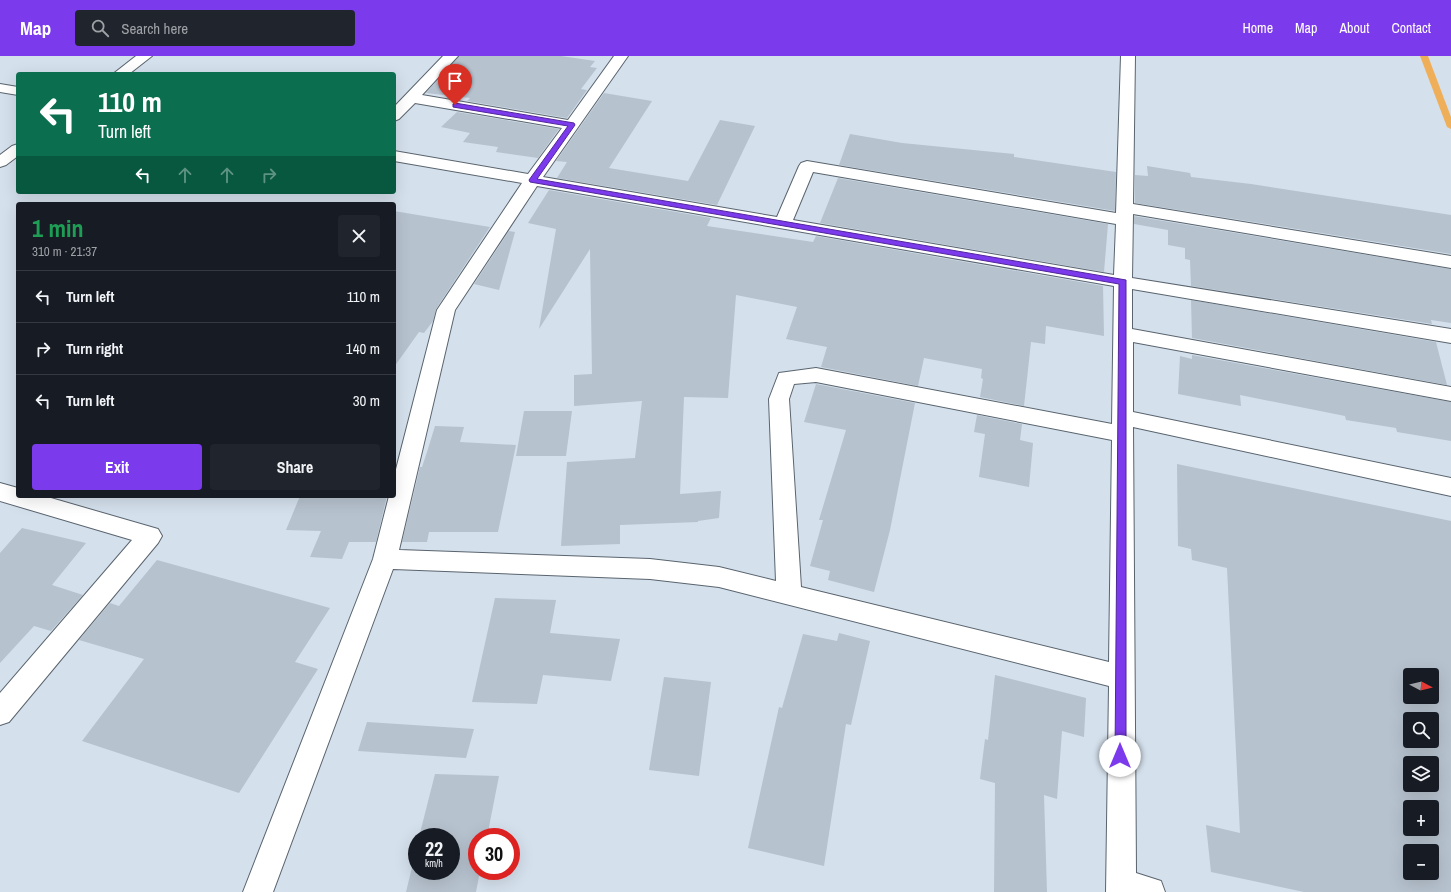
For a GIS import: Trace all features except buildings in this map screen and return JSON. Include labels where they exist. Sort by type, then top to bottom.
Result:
[{"type":"street","points":[[123,72],[145,56]]},
{"type":"street","points":[[396,114],[451,56]]},
{"type":"street","points":[[1128,56],[1123,282],[1120,888],[1150,892]]},
{"type":"street","points":[[258,892],[385,559],[446,310],[532,180],[572,125],[616,57]]},
{"type":"street","points":[[0,88],[16,91]]},
{"type":"street","points":[[411,98],[572,125]]},
{"type":"street","points":[[0,162],[16,150]]},
{"type":"street","points":[[396,156],[1123,282],[1451,336]]},
{"type":"street","points":[[783,224],[808,166],[1451,262]]},
{"type":"street","points":[[1123,334],[1451,394]]},
{"type":"street","points":[[789,595],[779,399],[786,378],[816,375],[1122,426],[1451,487]]},
{"type":"street","points":[[0,492],[16,497]]},
{"type":"street","points":[[0,713],[150,536],[20,498]]},
{"type":"street","points":[[385,559],[650,569],[719,577],[1120,676]]},
{"type":"waterway","points":[[1424,56],[1451,127]]},
{"type":"route","points":[[455,105],[572,125],[532,180],[1123,282],[1120,756]]}]
